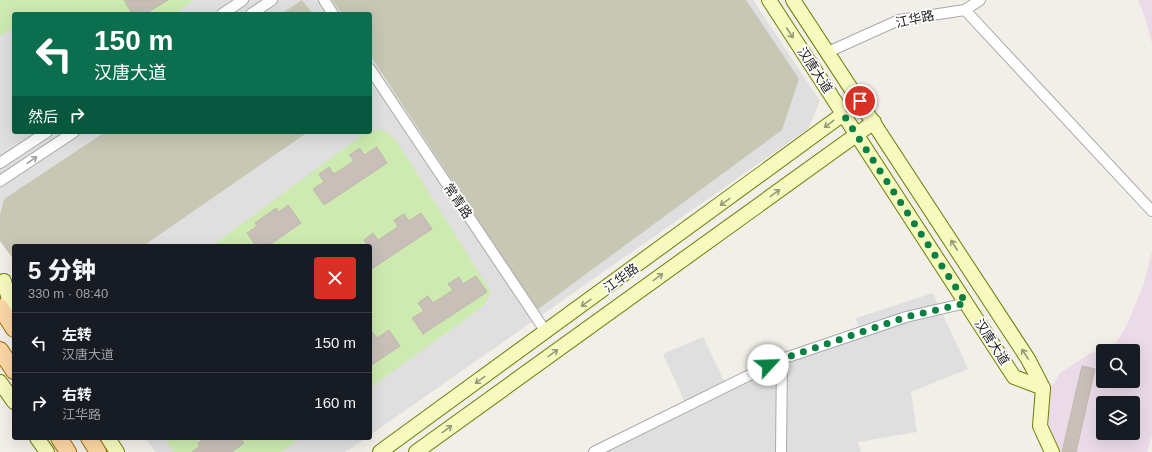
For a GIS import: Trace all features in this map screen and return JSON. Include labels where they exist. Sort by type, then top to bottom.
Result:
[{"type":"main road","name":"汉唐大道","points":[[769,0],[1014,377],[1043,388]]},
{"type":"main road","name":"汉唐大道","points":[[793,0],[1028,359],[1043,388]]},
{"type":"main road","name":"江华路","points":[[380,452],[860,101]]},
{"type":"main road","name":"江华路","points":[[416,452],[874,122]]},
{"type":"main road","points":[[2,278],[12,293]]},
{"type":"main road","points":[[2,278],[12,312]]},
{"type":"main road","points":[[0,308],[12,326]]},
{"type":"main road","points":[[0,350],[12,368]]},
{"type":"main road","points":[[0,382],[12,399]]},
{"type":"main road","points":[[1043,388],[1040,426],[1052,452]]},
{"type":"main road","points":[[38,440],[46,452]]},
{"type":"main road","points":[[60,440],[68,452]]},
{"type":"main road","points":[[90,440],[98,452]]},
{"type":"main road","points":[[109,440],[117,452]]},
{"type":"street","points":[[225,12],[243,0]]},
{"type":"street","points":[[254,12],[272,0]]},
{"type":"street","points":[[324,0],[332,12]]},
{"type":"street","name":"江华路","points":[[828,52],[899,20],[965,10],[980,0]]},
{"type":"street","points":[[965,10],[1152,212]]},
{"type":"street","name":"常青路","points":[[372,72],[546,332]]},
{"type":"street","points":[[0,163],[44,134]]},
{"type":"street","points":[[0,181],[71,134]]},
{"type":"street","points":[[594,452],[782,359],[906,317],[966,303]]},
{"type":"street","points":[[781,452],[782,359]]},
{"type":"shaded area","points":[[0,0],[753,0],[820,101],[808,129],[372,434],[372,244],[12,244],[12,257],[0,241]]},
{"type":"shaded area","points":[[302,0],[311,12],[284,12]]},
{"type":"shaded area","points":[[332,0],[746,0],[799,79],[782,130],[537,310],[372,58],[372,12],[341,12]]},
{"type":"shaded area","points":[[1138,0],[1152,0],[1152,44],[1145,17]]},
{"type":"shaded area","points":[[102,134],[305,134],[146,244],[12,244],[12,257],[0,241],[0,215],[4,199]]},
{"type":"shaded area","points":[[1152,251],[1152,436],[1147,452],[1059,452],[1049,430],[1049,391],[1060,373],[1096,351],[1096,388],[1140,388],[1140,344],[1114,344],[1116,343],[1127,325],[1144,283]]},
{"type":"shaded area","points":[[933,293],[968,369],[911,392],[917,432],[858,442],[861,452],[606,452],[688,409],[663,354],[703,337],[728,388],[779,365],[861,337],[856,318]]},
{"type":"shaded area","points":[[147,440],[363,440],[345,452],[156,452]]},
{"type":"green space","points":[[0,0],[194,0],[177,12],[12,12],[12,32],[10,29],[0,36]]},
{"type":"green space","points":[[382,129],[396,140],[491,292],[487,301],[478,310],[372,387],[372,244],[215,244],[364,134],[372,134],[372,131]]},
{"type":"green space","points":[[165,440],[298,440],[281,452],[174,452]]},
{"type":"building","points":[[124,0],[168,0],[148,12],[131,12]]},
{"type":"building","points":[[377,147],[387,163],[324,205],[313,189],[324,182],[319,174],[329,167],[334,174],[354,161],[349,155],[360,148],[364,155]]},
{"type":"building","points":[[288,205],[301,223],[271,244],[255,244],[247,233],[257,226],[255,223],[276,208],[279,212]]},
{"type":"building","points":[[421,213],[432,229],[372,269],[372,244],[367,244],[364,240],[373,233],[378,240],[398,227],[394,220],[404,214],[409,221]]},
{"type":"building","points":[[476,276],[487,292],[423,334],[412,318],[424,311],[418,303],[428,296],[433,303],[453,290],[448,284],[459,277],[463,284]]},
{"type":"building","points":[[389,330],[400,346],[372,365],[372,332],[377,338]]},
{"type":"building","points":[[1082,366],[1095,369],[1076,452],[1062,452]]},
{"type":"building","points":[[203,440],[242,440],[244,443],[232,452],[192,452],[200,446],[198,443]]},
{"type":"route","points":[[768,365],[906,317],[966,303],[843,114],[860,101]]}]
